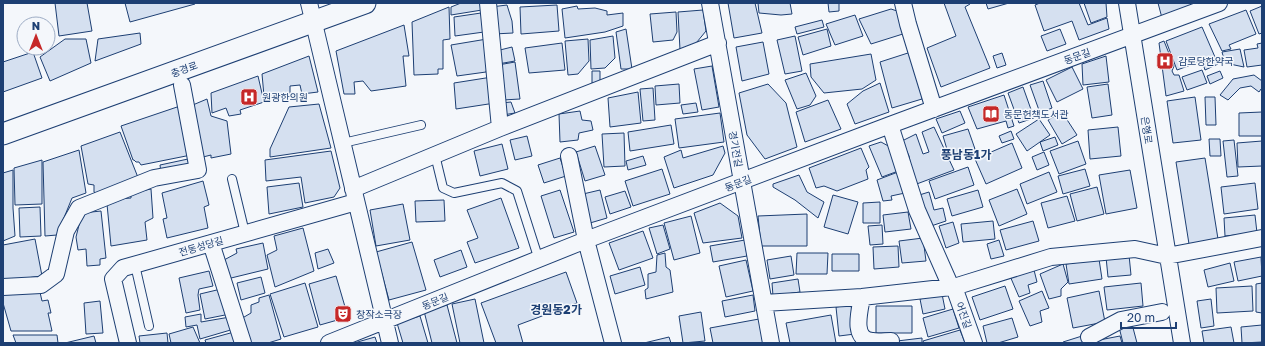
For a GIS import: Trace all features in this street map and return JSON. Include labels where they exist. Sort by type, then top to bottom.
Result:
[{"type":"street","name":"충경로","points":[[3,134],[311,12],[365,3]]},
{"type":"street","points":[[488,3],[500,128],[718,43]]},
{"type":"street","name":"경기전길","points":[[710,3],[771,343]]},
{"type":"street","points":[[903,3],[934,109]]},
{"type":"street","name":"은행로","points":[[1127,3],[1182,343]]},
{"type":"street","name":"동문길","points":[[329,343],[586,240],[1219,3]]},
{"type":"street","points":[[311,12],[390,343]]},
{"type":"street","points":[[3,287],[41,285],[56,274],[66,231],[79,208],[154,178],[198,170],[182,85]]},
{"type":"street","points":[[890,125],[917,210],[952,287]]},
{"type":"street","name":"전동성당길","points":[[128,343],[114,279],[123,268],[245,233],[355,195],[435,155],[500,128]]},
{"type":"street","points":[[569,156],[586,240],[613,343]]},
{"type":"street","points":[[764,303],[862,297],[952,287],[1052,257],[1135,249],[1167,256],[1262,238]]},
{"type":"street","points":[[211,243],[243,343]]},
{"type":"street","name":"어진길","points":[[952,287],[974,343]]},
{"type":"street","points":[[862,297],[859,322],[862,337],[872,341],[891,341]]},
{"type":"street","points":[[1089,337],[1121,320],[1162,312]]},
{"type":"lane","points":[[342,143],[421,125]]},
{"type":"lane","points":[[435,155],[443,188],[454,193],[502,183],[517,191],[539,260]]},
{"type":"lane","points":[[232,180],[245,233]]},
{"type":"lane","points":[[135,265],[149,326]]},
{"type":"building","points":[[55,3],[87,3],[92,31],[59,36]]},
{"type":"building","points":[[125,3],[194,3],[195,4],[130,22]]},
{"type":"building","points":[[461,3],[482,3],[482,10],[451,15],[451,7]]},
{"type":"building","points":[[728,3],[755,3],[762,33],[734,38]]},
{"type":"building","points":[[758,3],[790,3],[792,14],[781,15],[759,13]]},
{"type":"building","points":[[828,3],[839,3],[839,11],[829,12]]},
{"type":"building","points":[[944,3],[970,4],[965,7],[990,68],[941,87],[927,48],[956,36]]},
{"type":"building","points":[[986,3],[1009,3],[988,9]]},
{"type":"building","points":[[1040,3],[1079,3],[1088,25],[1107,18],[1109,29],[1079,40],[1072,21],[1044,31],[1035,5]]},
{"type":"building","points":[[1084,3],[1106,3],[1107,17],[1091,23]]},
{"type":"building","points":[[1158,3],[1205,3],[1162,18]]},
{"type":"building","points":[[507,5],[512,21],[513,33],[494,34],[491,7]]},
{"type":"building","points":[[557,5],[559,31],[521,34],[520,7]]},
{"type":"building","points":[[577,6],[578,9],[595,8],[607,11],[607,15],[623,13],[623,26],[605,32],[565,38],[562,9]]},
{"type":"building","points":[[1262,6],[1262,33],[1259,34],[1250,11]]},
{"type":"building","points":[[449,7],[450,39],[443,40],[443,69],[438,69],[438,74],[414,75],[412,22]]},
{"type":"building","points":[[891,9],[897,11],[906,33],[871,44],[859,19]]},
{"type":"building","points":[[703,10],[706,31],[692,48],[680,50],[678,12]]},
{"type":"building","points":[[1246,10],[1256,34],[1229,45],[1231,49],[1222,51],[1209,24]]},
{"type":"building","points":[[676,12],[677,32],[673,40],[653,42],[650,14]]},
{"type":"building","points":[[481,13],[484,32],[455,36],[454,17]]},
{"type":"building","points":[[855,15],[863,36],[835,45],[826,24]]},
{"type":"building","points":[[822,20],[824,27],[797,34],[795,27]]},
{"type":"building","points":[[404,25],[409,56],[403,56],[406,86],[371,91],[363,81],[354,82],[355,94],[344,94],[336,51]]},
{"type":"building","points":[[1202,27],[1218,64],[1205,70],[1202,61],[1177,70],[1166,41]]},
{"type":"building","points":[[626,29],[632,69],[621,69],[616,32]]},
{"type":"building","points":[[827,29],[831,46],[803,55],[798,37]]},
{"type":"building","points":[[1060,29],[1066,44],[1047,51],[1041,36]]},
{"type":"building","points":[[140,33],[141,44],[95,61],[98,39]]},
{"type":"building","points":[[613,36],[615,58],[605,68],[591,69],[590,40]]},
{"type":"building","points":[[795,36],[802,71],[785,74],[777,40]]},
{"type":"building","points":[[65,39],[86,39],[91,63],[50,81],[40,57],[56,56],[56,45]]},
{"type":"building","points":[[487,39],[489,60],[486,72],[457,76],[451,45]]},
{"type":"building","points":[[588,39],[589,61],[578,74],[568,75],[565,41]]},
{"type":"building","points":[[1164,41],[1174,66],[1172,71],[1174,75],[1179,75],[1184,91],[1166,96],[1159,43]]},
{"type":"building","points":[[763,42],[769,74],[742,81],[736,47]]},
{"type":"building","points":[[562,43],[565,70],[529,73],[525,48]]},
{"type":"building","points":[[1262,43],[1262,65],[1247,67],[1244,50],[1258,48],[1257,44]]},
{"type":"building","points":[[512,47],[515,61],[498,64],[496,51]]},
{"type":"building","points":[[1240,49],[1244,67],[1225,63],[1222,52]]},
{"type":"building","points":[[911,52],[925,88],[922,99],[892,108],[880,62]]},
{"type":"building","points":[[1002,53],[1006,65],[997,68],[993,56]]},
{"type":"building","points":[[871,54],[876,80],[862,89],[824,93],[811,77],[810,64]]},
{"type":"building","points":[[21,56],[34,56],[42,78],[3,92],[3,62]]},
{"type":"building","points":[[309,56],[318,92],[302,94],[300,85],[290,86],[290,93],[264,96],[262,74]]},
{"type":"building","points":[[1106,56],[1109,82],[1083,85],[1082,64]]},
{"type":"building","points":[[515,62],[520,99],[503,100],[498,65]]},
{"type":"building","points":[[712,66],[719,107],[702,110],[694,69]]},
{"type":"building","points":[[1072,67],[1083,89],[1057,102],[1046,80]]},
{"type":"building","points":[[1202,70],[1207,83],[1187,90],[1182,77]]},
{"type":"building","points":[[592,71],[600,71],[600,83],[592,83]]},
{"type":"building","points":[[1220,71],[1223,78],[1210,84],[1207,76]]},
{"type":"building","points":[[806,73],[816,96],[810,105],[797,109],[785,80]]},
{"type":"building","points":[[1254,75],[1262,81],[1262,91],[1261,89],[1259,92],[1251,86],[1240,88],[1228,100],[1220,95],[1233,79]]},
{"type":"building","points":[[258,76],[264,102],[240,110],[241,114],[229,116],[226,108],[212,113],[211,93]]},
{"type":"building","points":[[492,77],[495,103],[456,109],[454,83]]},
{"type":"building","points":[[1043,81],[1052,108],[1040,113],[1030,85]]},
{"type":"building","points":[[880,83],[889,112],[855,124],[847,104],[863,91]]},
{"type":"building","points":[[679,84],[680,103],[656,105],[655,86]]},
{"type":"building","points":[[768,84],[786,103],[797,147],[765,159],[747,135],[739,93]]},
{"type":"building","points":[[1108,84],[1112,115],[1092,118],[1087,87]]},
{"type":"building","points":[[1023,87],[1034,118],[1019,123],[1008,93]]},
{"type":"building","points":[[653,88],[655,120],[643,121],[640,89]]},
{"type":"building","points":[[638,92],[641,123],[610,127],[608,98]]},
{"type":"building","name":"동문헌책도서관","points":[[1004,95],[1014,126],[1008,128],[1006,121],[977,129],[968,107]]},
{"type":"building","points":[[1195,97],[1201,140],[1173,143],[1167,101]]},
{"type":"building","points":[[1205,97],[1215,97],[1216,125],[1206,125]]},
{"type":"building","points":[[207,99],[211,116],[227,121],[231,154],[211,158],[211,155],[199,158],[188,107]]},
{"type":"building","points":[[828,100],[841,129],[805,142],[796,112]]},
{"type":"building","points":[[511,102],[515,113],[503,115],[501,103]]},
{"type":"building","points":[[696,103],[698,112],[683,114],[681,105]]},
{"type":"building","points":[[319,104],[331,148],[270,157],[270,149],[289,107]]},
{"type":"building","points":[[183,105],[191,155],[141,165],[139,162],[133,160],[121,126]]},
{"type":"building","points":[[580,111],[582,120],[591,121],[593,130],[579,133],[578,140],[560,142],[559,114]]},
{"type":"building","points":[[960,111],[965,123],[942,133],[936,119]]},
{"type":"building","points":[[1062,112],[1077,135],[1062,144],[1048,120]]},
{"type":"building","points":[[1262,112],[1262,136],[1239,136],[1239,113]]},
{"type":"building","points":[[720,113],[724,142],[679,148],[675,119]]},
{"type":"building","points":[[1039,119],[1050,135],[1027,151],[1016,134]]},
{"type":"building","points":[[671,125],[674,144],[630,151],[628,132]]},
{"type":"building","points":[[934,127],[954,170],[914,185],[909,156],[902,141],[916,134],[923,154],[929,152],[922,132]]},
{"type":"building","points":[[1118,127],[1121,156],[1090,159],[1088,130]]},
{"type":"building","points":[[968,129],[975,149],[949,156],[943,136]]},
{"type":"building","points":[[1011,131],[1014,139],[1002,143],[999,136]]},
{"type":"building","points":[[120,132],[139,180],[98,195],[94,192],[94,185],[88,184],[81,146]]},
{"type":"building","points":[[624,133],[625,166],[604,167],[602,134]]},
{"type":"building","points":[[527,136],[532,156],[515,160],[510,140]]},
{"type":"building","points":[[1055,137],[1058,145],[1043,151],[1040,142]]},
{"type":"building","points":[[1209,139],[1220,139],[1221,156],[1210,156]]},
{"type":"building","points":[[1234,140],[1238,176],[1227,177],[1223,141]]},
{"type":"building","points":[[1078,141],[1086,164],[1059,174],[1050,151]]},
{"type":"building","points":[[1262,141],[1262,166],[1238,167],[1237,143]]},
{"type":"building","points":[[881,142],[892,148],[901,170],[882,177],[869,146]]},
{"type":"building","points":[[1012,143],[1022,168],[986,184],[975,159]]},
{"type":"building","points":[[502,144],[508,169],[480,176],[474,151]]},
{"type":"building","points":[[595,146],[605,175],[585,181],[576,152]]},
{"type":"building","points":[[723,146],[725,153],[713,175],[674,188],[664,157],[681,150],[683,158]]},
{"type":"building","points":[[861,148],[869,167],[866,170],[868,179],[837,191],[824,186],[816,188],[809,168]]},
{"type":"building","points":[[79,150],[86,193],[72,198],[57,235],[45,236],[43,162]]},
{"type":"building","points":[[331,151],[340,188],[334,197],[305,203],[301,177],[266,181],[265,160]]},
{"type":"building","points":[[1044,152],[1049,165],[1037,170],[1032,157]]},
{"type":"building","points":[[643,156],[646,165],[628,170],[626,161]]},
{"type":"building","points":[[560,158],[566,176],[544,183],[538,165]]},
{"type":"building","points":[[1205,158],[1218,239],[1189,244],[1176,162]]},
{"type":"building","points":[[188,159],[189,168],[161,173],[160,165]]},
{"type":"building","points":[[42,160],[42,204],[15,205],[14,168]]},
{"type":"building","points":[[968,167],[974,185],[935,199],[929,181]]},
{"type":"building","points":[[662,169],[670,194],[633,206],[625,181]]},
{"type":"building","points":[[1085,169],[1090,186],[1063,194],[1058,176]]},
{"type":"building","points":[[13,170],[15,236],[3,241],[3,173]]},
{"type":"building","points":[[1130,170],[1137,208],[1106,214],[1099,175]]},
{"type":"building","points":[[898,172],[905,193],[891,196],[892,200],[883,201],[877,180]]},
{"type":"building","points":[[1049,172],[1057,192],[1027,204],[1020,184]]},
{"type":"building","points":[[799,175],[807,192],[824,202],[818,218],[795,200],[773,187],[773,184]]},
{"type":"building","points":[[203,181],[209,205],[204,207],[208,228],[167,238],[163,219],[167,218],[162,193]]},
{"type":"building","points":[[299,183],[303,207],[269,214],[267,187]]},
{"type":"building","points":[[1255,183],[1258,209],[1224,214],[1221,187]]},
{"type":"building","points":[[1097,187],[1104,214],[1077,221],[1070,194]]},
{"type":"building","points":[[151,189],[153,218],[145,222],[147,240],[111,246],[107,204],[118,201],[118,199],[131,198],[131,193]]},
{"type":"building","points":[[1017,189],[1027,214],[999,226],[989,200]]},
{"type":"building","points":[[560,190],[574,232],[554,238],[541,196]]},
{"type":"building","points":[[600,190],[607,218],[590,223],[583,194]]},
{"type":"building","points":[[978,190],[983,207],[952,216],[947,199]]},
{"type":"building","points":[[625,191],[631,207],[610,214],[605,197]]},
{"type":"building","points":[[929,192],[934,210],[943,208],[946,221],[928,227],[916,196]]},
{"type":"building","points":[[833,195],[858,202],[848,234],[824,227]]},
{"type":"building","points":[[1067,196],[1075,221],[1048,228],[1041,203]]},
{"type":"building","points":[[501,198],[519,248],[475,263],[467,242],[478,238],[467,210]]},
{"type":"building","points":[[444,200],[445,221],[416,222],[415,201]]},
{"type":"building","points":[[880,202],[880,223],[863,223],[863,203]]},
{"type":"building","points":[[720,203],[738,216],[742,238],[703,243],[694,213]]},
{"type":"building","points":[[403,204],[410,240],[376,246],[370,210]]},
{"type":"building","points":[[40,207],[41,236],[20,237],[19,208]]},
{"type":"building","points":[[101,211],[106,258],[100,259],[100,265],[87,266],[86,249],[78,250],[76,237],[82,213]]},
{"type":"building","points":[[908,212],[911,229],[885,232],[883,215]]},
{"type":"building","points":[[807,214],[807,246],[761,246],[758,216]]},
{"type":"building","points":[[1255,215],[1257,233],[1225,236],[1224,218]]},
{"type":"building","points":[[691,216],[700,253],[674,260],[664,223]]},
{"type":"building","points":[[993,221],[995,239],[963,242],[961,224]]},
{"type":"building","points":[[1033,221],[1039,241],[1006,250],[1000,230]]},
{"type":"building","points":[[953,222],[959,243],[946,248],[939,226]]},
{"type":"building","points":[[663,225],[670,249],[657,254],[649,228]]},
{"type":"building","points":[[882,225],[883,244],[870,245],[868,226]]},
{"type":"building","points":[[303,228],[314,271],[275,287],[267,255],[277,250],[274,236]]},
{"type":"building","points":[[643,231],[653,258],[619,270],[609,243]]},
{"type":"building","points":[[923,238],[926,261],[902,263],[899,241]]},
{"type":"building","points":[[35,239],[42,276],[3,281],[3,245]]},
{"type":"building","points":[[745,240],[747,256],[713,262],[710,246]]},
{"type":"building","points":[[999,240],[1004,256],[991,259],[987,244]]},
{"type":"building","points":[[412,242],[426,290],[389,300],[376,252]]},
{"type":"building","points":[[263,243],[268,269],[227,279],[224,260],[237,253],[236,249]]},
{"type":"building","points":[[898,246],[899,267],[874,269],[873,247]]},
{"type":"building","points":[[328,249],[334,263],[318,269],[315,253]]},
{"type":"building","points":[[461,250],[467,267],[440,277],[434,260]]},
{"type":"building","points":[[665,253],[666,267],[670,270],[673,292],[646,299],[645,290],[648,288],[648,274],[656,272],[657,255]]},
{"type":"building","points":[[797,253],[828,253],[827,274],[796,274]]},
{"type":"building","points":[[832,254],[859,254],[859,271],[832,271]]},
{"type":"building","points":[[1129,255],[1131,275],[1108,277],[1106,257]]},
{"type":"building","points":[[791,256],[794,275],[770,279],[767,260]]},
{"type":"building","points":[[1261,257],[1262,276],[1238,281],[1234,262]]},
{"type":"building","points":[[1099,259],[1102,279],[1069,284],[1066,264]]},
{"type":"building","points":[[746,260],[753,291],[726,297],[719,266]]},
{"type":"building","points":[[1230,263],[1234,281],[1208,287],[1204,270]]},
{"type":"building","points":[[1063,264],[1068,282],[1061,289],[1061,296],[1049,299],[1040,274]]},
{"type":"building","points":[[1033,266],[1037,282],[1028,285],[1030,293],[1019,297],[1010,276]]},
{"type":"building","points":[[640,267],[645,285],[615,294],[610,276]]},
{"type":"building","points":[[209,271],[213,286],[199,289],[198,295],[200,310],[186,313],[179,278]]},
{"type":"building","points":[[566,272],[577,303],[518,325],[523,343],[496,343],[481,303]]},
{"type":"building","points":[[336,276],[348,317],[320,325],[309,284]]},
{"type":"building","points":[[261,277],[265,293],[241,300],[237,283]]},
{"type":"building","points":[[798,279],[800,292],[773,296],[772,283]]},
{"type":"building","points":[[305,283],[318,327],[284,337],[270,294]]},
{"type":"building","points":[[1141,283],[1143,306],[1107,310],[1104,287]]},
{"type":"building","points":[[1262,283],[1262,313],[1256,312],[1256,284]]},
{"type":"building","points":[[1005,286],[1013,309],[980,320],[972,297]]},
{"type":"building","points":[[1252,286],[1253,311],[1217,313],[1216,288]]},
{"type":"building","points":[[39,288],[42,301],[48,300],[51,313],[48,313],[52,331],[11,331],[3,303],[3,291]]},
{"type":"building","points":[[221,289],[230,314],[205,319],[200,294]]},
{"type":"building","points":[[1042,291],[1049,308],[1040,311],[1042,322],[1030,326],[1019,301]]},
{"type":"building","points":[[1099,291],[1105,322],[1073,328],[1067,298]]},
{"type":"building","points":[[942,294],[945,309],[923,314],[920,299]]},
{"type":"building","points":[[269,295],[281,339],[268,343],[246,343],[239,320],[251,313],[251,305],[259,302],[259,298]]},
{"type":"building","points":[[753,295],[755,311],[725,317],[722,301]]},
{"type":"building","points":[[475,299],[484,343],[460,343],[452,304]]},
{"type":"building","points":[[1211,299],[1214,326],[1201,328],[1197,301]]},
{"type":"building","points":[[100,301],[103,333],[86,334],[84,303]]},
{"type":"building","points":[[447,305],[457,343],[432,343],[424,311]]},
{"type":"building","points":[[851,305],[855,334],[839,336],[836,307]]},
{"type":"building","points":[[876,306],[912,306],[912,333],[876,333]]},
{"type":"building","points":[[953,309],[959,328],[928,337],[923,318]]},
{"type":"building","points":[[701,312],[705,341],[683,343],[679,316]]},
{"type":"building","points":[[201,314],[201,322],[230,317],[234,329],[200,339],[197,325],[186,327],[185,317]]},
{"type":"building","points":[[831,315],[836,343],[790,343],[786,323]]},
{"type":"building","points":[[420,316],[428,343],[403,343],[397,323]]},
{"type":"building","points":[[1012,318],[1018,337],[998,343],[987,343],[983,326]]},
{"type":"building","points":[[759,319],[763,343],[713,343],[710,328]]},
{"type":"building","points":[[1132,324],[1137,343],[1123,343],[1119,327]]},
{"type":"building","points":[[1262,325],[1262,342],[1242,343],[1241,327]]},
{"type":"building","points":[[193,327],[200,343],[171,343],[169,334]]},
{"type":"building","points":[[1231,327],[1234,343],[1204,343],[1202,331]]},
{"type":"building","points":[[960,330],[965,343],[924,343],[923,341]]},
{"type":"building","points":[[234,332],[239,343],[206,343],[205,340]]},
{"type":"building","points":[[167,333],[168,343],[140,343],[139,336]]},
{"type":"building","points":[[13,335],[57,335],[58,343],[16,343]]},
{"type":"building","points":[[94,336],[96,343],[65,343]]},
{"type":"building","points":[[1082,336],[1084,343],[1063,343],[1063,342]]},
{"type":"building","points":[[1120,336],[1122,343],[1094,343],[1094,341]]},
{"type":"building","points":[[375,337],[377,343],[354,343]]},
{"type":"building","points":[[669,337],[671,343],[644,343]]},
{"type":"building","points":[[922,338],[922,343],[897,343],[897,341]]},
{"type":"place","name":"감로당한약국","points":[[1165,61]]},
{"type":"place","name":"원광한의원","points":[[249,97]]},
{"type":"place","name":"동문헌책도서관","points":[[991,114]]},
{"type":"place","name":"창작소극장","points":[[343,314]]},
{"type":"district","name":"풍남동1가","points":[[966,154]]},
{"type":"district","name":"경원동2가","points":[[556,309]]}]
